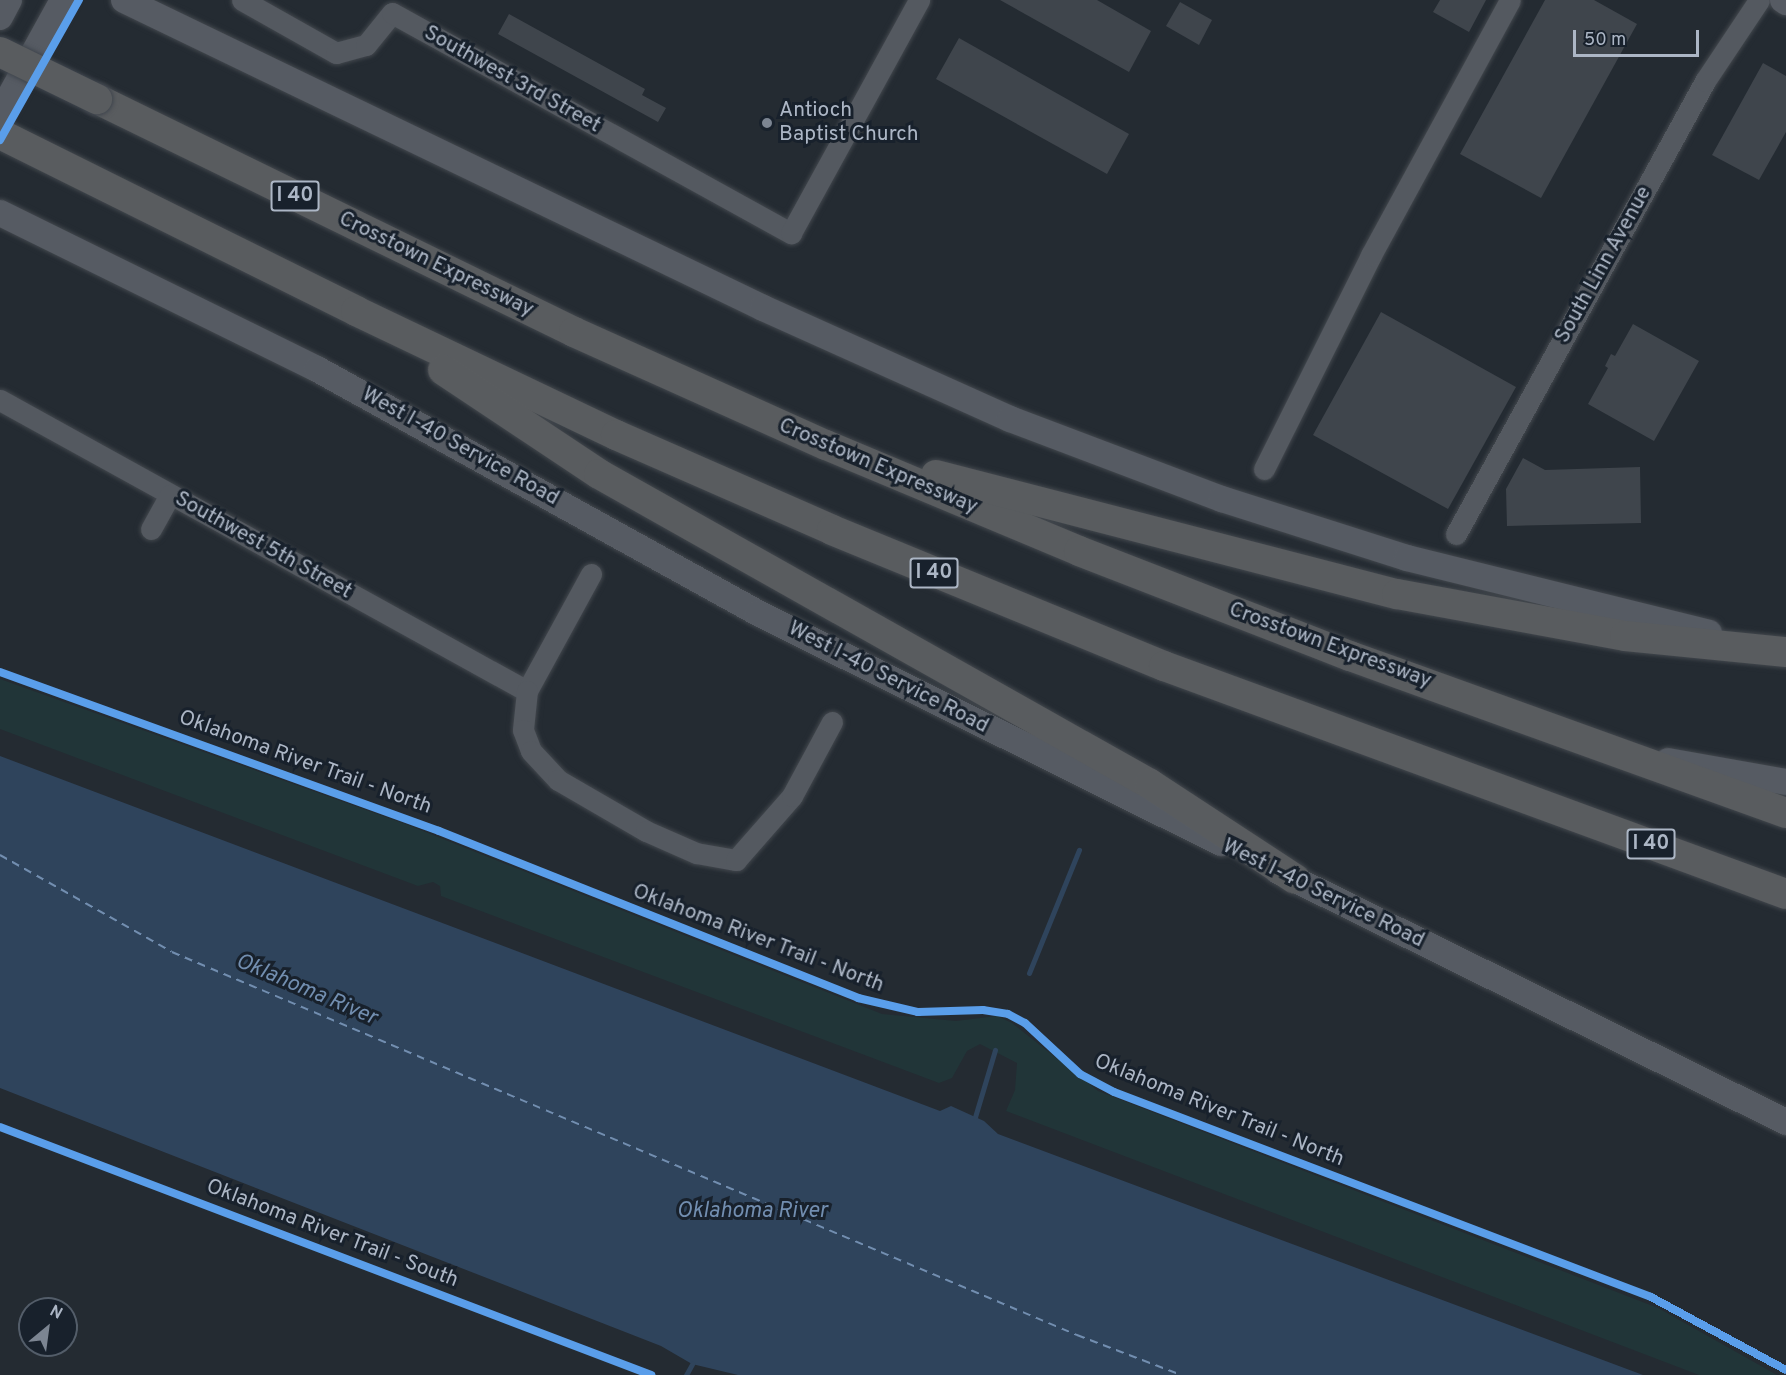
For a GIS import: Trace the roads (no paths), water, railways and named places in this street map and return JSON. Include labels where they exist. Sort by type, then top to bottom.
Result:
[{"type":"highway","name":"Crosstown Expressway","points":[[0,52],[574,332],[826,445],[1079,551],[1339,651],[1786,813]]},
{"type":"highway","name":"I 40","points":[[0,134],[356,311],[616,435],[1040,617],[1274,707],[1783,894]]},
{"type":"highway","points":[[356,311],[599,474],[1150,784],[1295,879]]},
{"type":"highway","points":[[826,445],[1397,594],[1625,636],[1786,650]]},
{"type":"main road","points":[[0,17],[9,0]]},
{"type":"main road","points":[[0,114],[63,0]]},
{"type":"main road","points":[[124,0],[762,308],[989,410],[1108,458],[1407,558],[1625,615],[1786,650]]},
{"type":"main road","name":"West I-40 Service Road","points":[[0,213],[317,369],[758,613],[1786,1122]]},
{"type":"main road","points":[[1625,753],[1786,782]]},
{"type":"street","name":"Southwest 3rd Street","points":[[242,0],[336,53],[366,45],[395,7],[791,233],[919,0]]},
{"type":"street","points":[[1263,469],[1371,255],[1510,0]]},
{"type":"street","name":"South Linn Avenue","points":[[1455,534],[1705,81],[1759,0]]},
{"type":"street","name":"Southwest 5th Street","points":[[0,400],[527,691]]},
{"type":"street","points":[[151,529],[170,495]]},
{"type":"street","points":[[591,574],[527,691],[523,730],[531,751],[558,780],[646,831],[696,853],[736,860],[792,796],[832,722]]},
{"type":"water","name":"Oklahoma River","points":[[0,756],[940,1111],[951,1106],[984,1121],[998,1134],[1643,1375],[738,1375],[692,1364],[661,1346],[0,1088]]},
{"type":"waterway","points":[[1029,973],[1079,850]]},
{"type":"waterway","points":[[975,1117],[995,1050]]},
{"type":"waterway","points":[[686,1375],[692,1364]]},
{"type":"place","name":"Antioch Baptist Church","points":[[767,123]]}]
